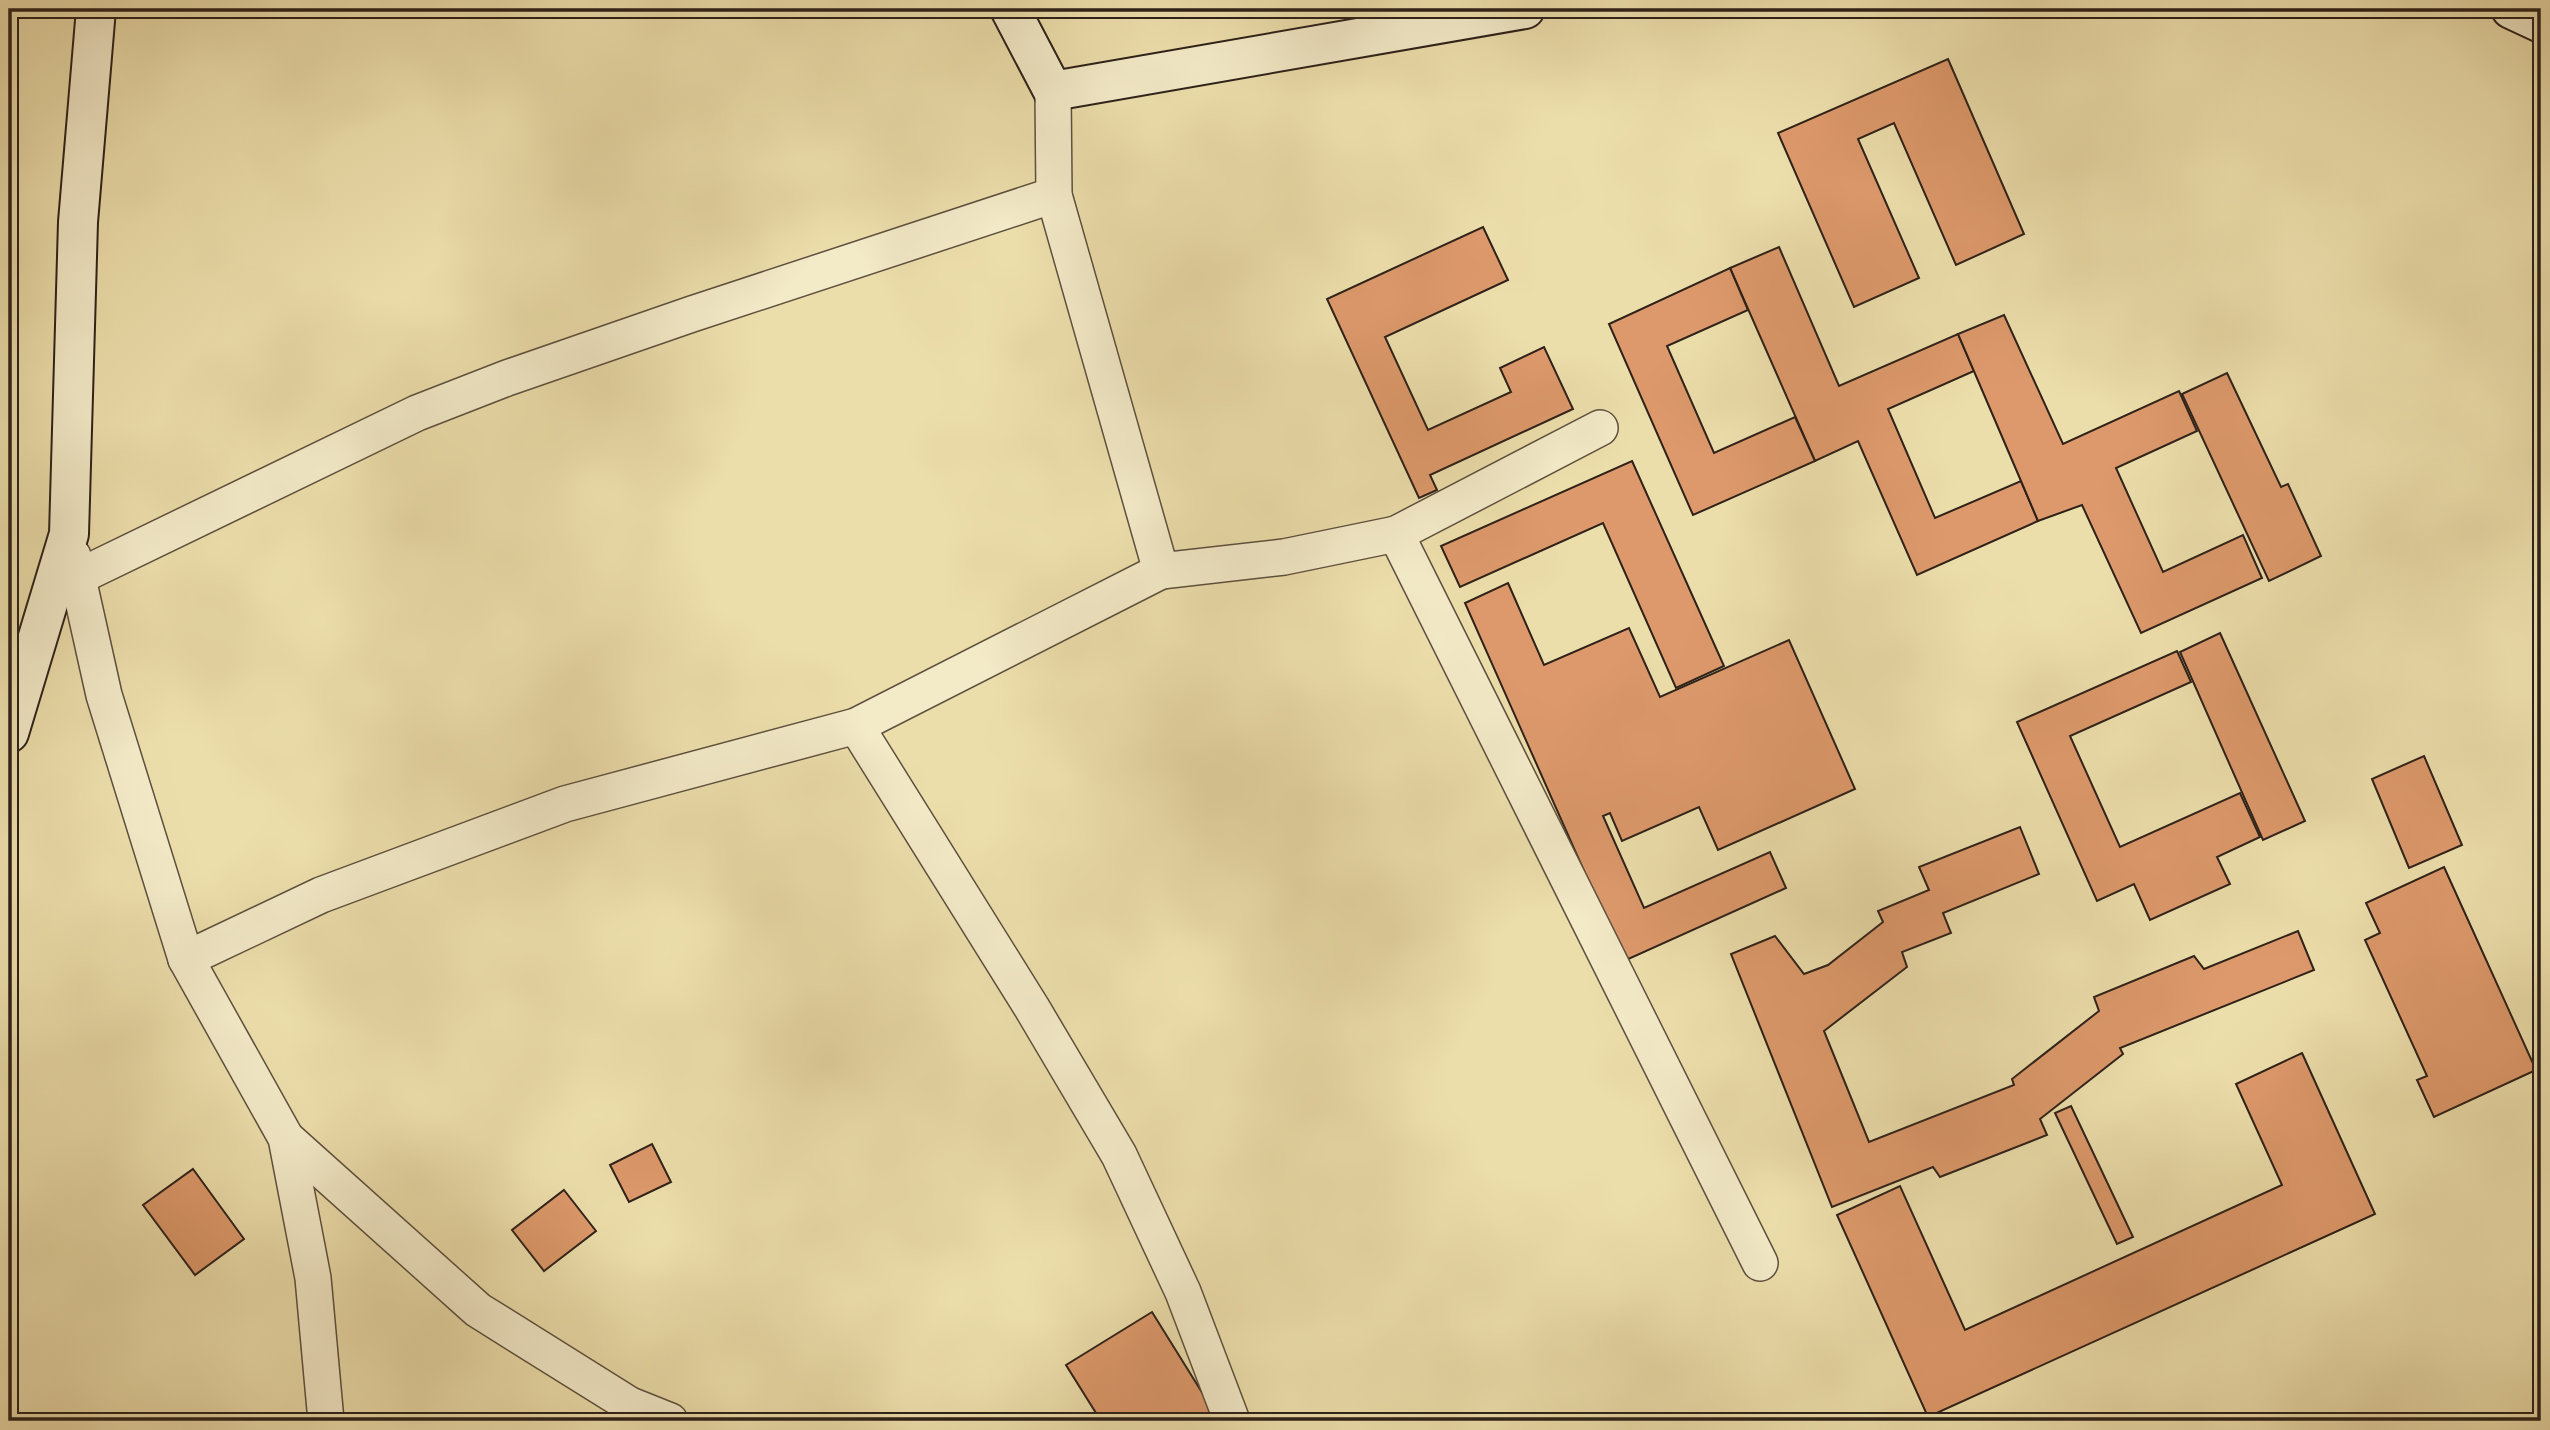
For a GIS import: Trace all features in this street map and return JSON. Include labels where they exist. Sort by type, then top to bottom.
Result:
[{"type":"street","points":[[96,9],[78,222],[69,534],[104,695],[186,959],[286,1138],[313,1278],[326,1421]]},
{"type":"street","points":[[1010,9],[1053,91],[1054,195],[1161,571]]},
{"type":"street","points":[[1053,91],[1525,9]]},
{"type":"street","points":[[2511,9],[2541,23]]},
{"type":"street","points":[[78,578],[417,413],[508,378],[692,314],[1054,195]]},
{"type":"street","points":[[186,959],[321,895],[565,804],[856,726],[1161,571],[1284,557],[1396,534],[1600,428]]},
{"type":"street","points":[[9,733],[69,534]]},
{"type":"street","points":[[1396,534],[1760,1263]]},
{"type":"street","points":[[856,726],[1032,1008],[1119,1155],[1183,1292],[1232,1421]]},
{"type":"street","points":[[286,1138],[478,1310],[630,1405],[667,1420]]},
{"type":"building","points":[[1948,59],[2024,234],[1956,265],[1894,123],[1858,139],[1919,278],[1854,307],[1778,133]]},
{"type":"building","points":[[1483,227],[1508,280],[1385,337],[1428,430],[1511,392],[1500,368],[1544,347],[1573,409],[1430,475],[1437,490],[1419,498],[1327,299]]},
{"type":"building","points":[[1779,247],[1839,386],[1958,334],[1974,371],[1888,409],[1935,518],[2021,481],[2038,521],[1917,575],[1858,441],[1815,461],[1730,268]]},
{"type":"building","points":[[1730,268],[1748,310],[1667,346],[1714,453],[1795,417],[1815,461],[1693,515],[1609,324]]},
{"type":"building","points":[[2004,315],[2063,444],[2179,391],[2197,431],[2116,468],[2163,572],[2243,535],[2262,578],[2141,633],[2082,505],[2038,521],[1958,334]]},
{"type":"building","points":[[2227,373],[2281,487],[2288,484],[2321,556],[2269,581],[2182,394]]},
{"type":"building","points":[[1632,461],[1724,666],[1676,688],[1603,523],[1460,587],[1441,546]]},
{"type":"building","points":[[1508,583],[1544,665],[1629,628],[1660,697],[1789,640],[1855,789],[1718,850],[1699,807],[1622,841],[1610,813],[1603,816],[1644,908],[1770,852],[1786,888],[1624,961],[1465,603]]},
{"type":"building","points":[[2220,633],[2305,821],[2263,840],[2180,652]]},
{"type":"building","points":[[2177,651],[2191,682],[2070,736],[2120,847],[2240,793],[2260,837],[2217,857],[2230,884],[2150,920],[2134,884],[2097,901],[2017,722]]},
{"type":"building","points":[[2424,756],[2462,845],[2409,868],[2372,779]]},
{"type":"building","points":[[2020,827],[2039,874],[1943,913],[1951,933],[1902,952],[1907,967],[1824,1031],[1869,1142],[2014,1085],[2012,1079],[2099,1011],[2094,997],[2194,956],[2204,969],[2298,931],[2314,970],[2120,1048],[2123,1054],[2040,1119],[2047,1135],[1940,1177],[1933,1167],[1832,1207],[1731,954],[1775,936],[1804,974],[1828,965],[1883,922],[1878,911],[1929,890],[1919,867]]},
{"type":"building","points":[[2444,867],[2536,1070],[2434,1117],[2417,1080],[2427,1076],[2365,940],[2380,933],[2366,903]]},
{"type":"building","points":[[2302,1053],[2375,1214],[1928,1417],[1837,1215],[1900,1186],[1965,1330],[2282,1185],[2236,1084]]},
{"type":"building","points":[[2071,1106],[2133,1237],[2117,1244],[2055,1113]]},
{"type":"building","points":[[652,1144],[671,1182],[629,1202],[610,1165]]},
{"type":"building","points":[[193,1169],[244,1239],[195,1275],[143,1205]]},
{"type":"building","points":[[564,1190],[596,1231],[544,1271],[512,1230]]},
{"type":"building","points":[[1152,1312],[1216,1415],[1206,1421],[1101,1421],[1066,1365]]}]
